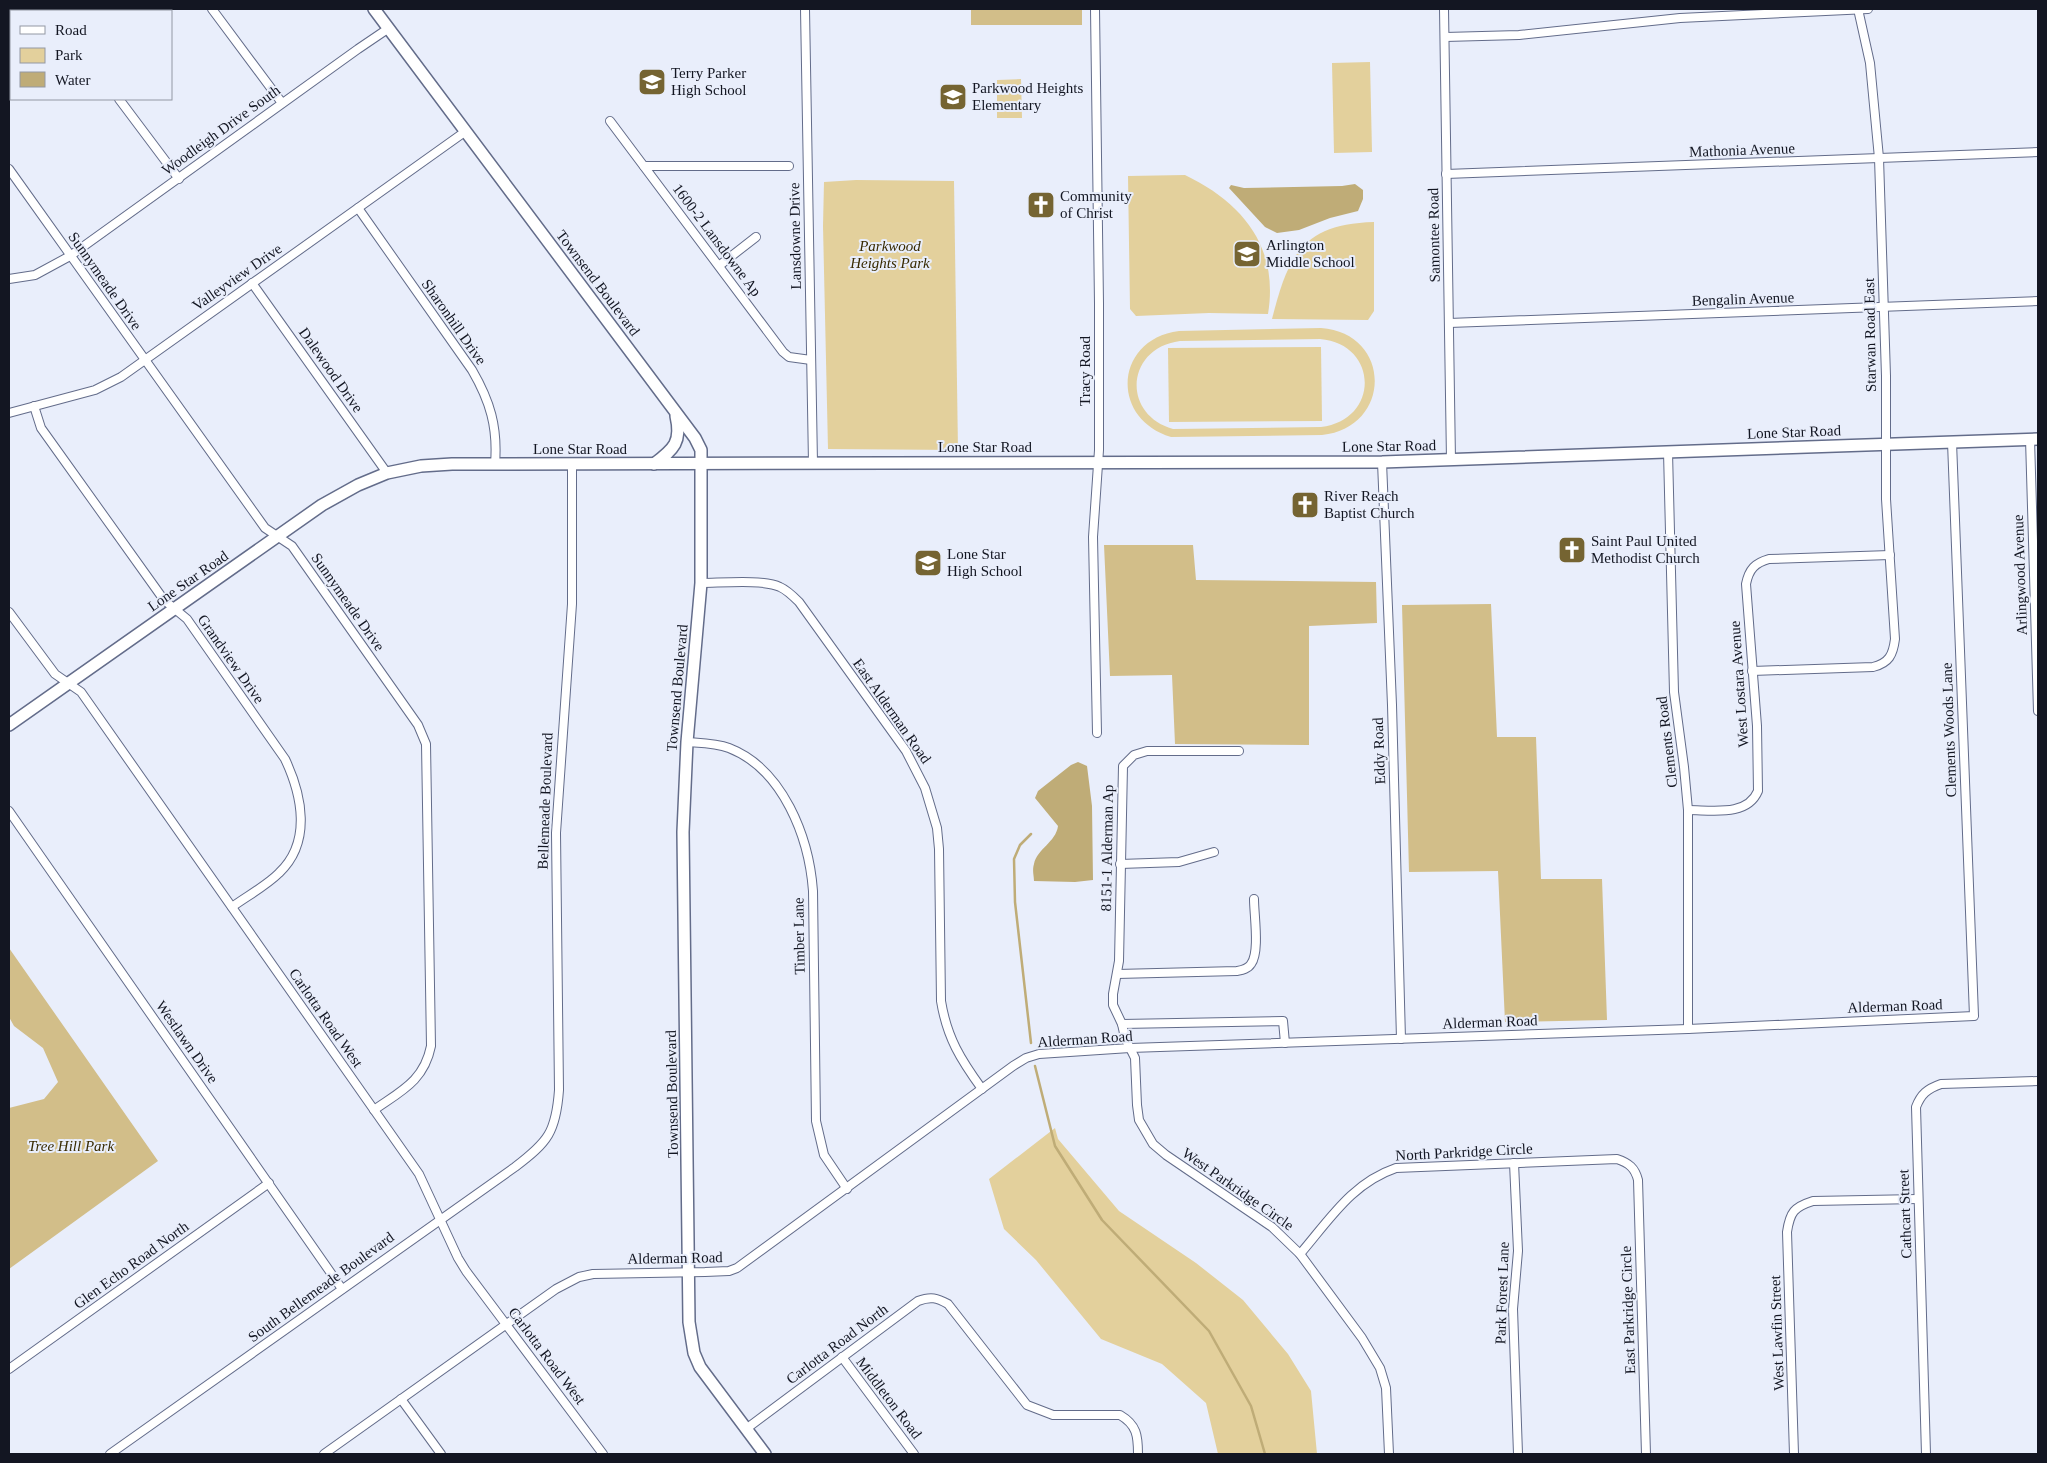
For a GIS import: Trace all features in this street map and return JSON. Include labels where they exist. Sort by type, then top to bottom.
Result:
[{"type":"street","points":[[212,9],[282,103]]},
{"type":"street","name":"Townsend Boulevard","points":[[374,9],[695,438],[701,450],[701,583],[687,742],[684,832],[689,1322],[694,1353],[709,1381],[765,1454]]},
{"type":"street","name":"Lansdowne Drive","points":[[805,9],[813,463]]},
{"type":"street","name":"Tracy Road","points":[[1095,9],[1099,303],[1098,462],[1093,537],[1097,733]]},
{"type":"street","name":"Samontee Road","points":[[1444,9],[1451,460]]},
{"type":"street","name":"Starwan Road East","points":[[1752,671],[1873,667],[1882,665],[1889,660],[1894,651],[1895,639],[1885,444],[1884,307],[1879,158],[1870,63],[1858,9]]},
{"type":"street","points":[[1445,37],[1519,36],[1690,18],[1868,9]]},
{"type":"street","name":"Woodleigh Drive South","points":[[9,279],[35,275],[70,256],[389,28]]},
{"type":"street","points":[[120,100],[178,179]]},
{"type":"street","name":"1600-2 Lansdowne Ap","points":[[610,121],[720,265],[783,352],[789,357],[810,360]]},
{"type":"street","name":"Valleyview Drive","points":[[9,413],[95,390],[121,377],[466,131]]},
{"type":"street","name":"Mathonia Avenue","points":[[1446,174],[2038,152]]},
{"type":"street","points":[[644,166],[789,166]]},
{"type":"street","name":"Sunnymeade Drive","points":[[9,169],[265,528],[292,546],[418,725],[426,744],[431,1046],[428,1060],[421,1074],[374,1110]]},
{"type":"street","name":"Sharonhill Drive","points":[[358,208],[472,370],[481,386],[490,404],[494,421],[495,464]]},
{"type":"street","points":[[720,265],[756,237]]},
{"type":"street","name":"Dalewood Drive","points":[[252,283],[387,473]]},
{"type":"street","name":"Bengalin Avenue","points":[[1449,323],[2038,301]]},
{"type":"street","name":"Grandview Drive","points":[[34,406],[41,428],[164,600],[187,619],[284,759],[294,778],[299,794],[300,832],[297,848],[279,874],[232,906]]},
{"type":"street","points":[[654,464],[676,445],[680,430],[675,412]]},
{"type":"street","name":"Lone Star Road","points":[[9,725],[322,505],[358,485],[387,473],[421,466],[495,464],[1382,462],[2034,439]]},
{"type":"street","name":"Arlingwood Avenue","points":[[2034,439],[2038,711]]},
{"type":"street","name":"Clements Woods Lane","points":[[1952,442],[1974,1016]]},
{"type":"street","name":"Clements Road","points":[[1668,452],[1674,692],[1688,810],[1688,1029]]},
{"type":"street","name":"Eddy Road","points":[[1382,462],[1392,705],[1401,1039]]},
{"type":"street","name":"Bellemeade Boulevard","points":[[546,1138],[553,1127],[557,1112],[559,1090],[556,833],[572,604],[572,464]]},
{"type":"street","name":"West Lostara Avenue","points":[[1688,810],[1735,809],[1746,806],[1754,800],[1758,791],[1757,726],[1746,584],[1752,567],[1759,562],[1769,559],[1890,555]]},
{"type":"street","name":"East Alderman Road","points":[[701,583],[768,583],[779,586],[790,593],[906,751],[916,768],[928,795],[937,828],[939,849],[941,1001],[944,1021],[961,1060],[982,1089]]},
{"type":"street","name":"Carlotta Road West","points":[[9,612],[55,674],[81,692],[232,906],[419,1174],[458,1258],[603,1454]]},
{"type":"street","name":"Timber Lane","points":[[687,742],[727,747],[744,755],[772,781],[799,824],[811,870],[812,884],[816,1121],[824,1155],[847,1189]]},
{"type":"street","name":"8151-1 Alderman Ap","points":[[1130,1048],[1114,1005],[1113,994],[1118,974],[1123,766],[1129,758],[1140,752],[1147,751],[1239,751]]},
{"type":"street","name":"Westlawn Drive","points":[[9,811],[342,1289]]},
{"type":"street","points":[[1120,864],[1179,862],[1214,852]]},
{"type":"street","points":[[1118,974],[1237,971],[1246,969],[1251,965],[1255,955],[1254,899]]},
{"type":"street","name":"Alderman Road","points":[[324,1454],[556,1289],[579,1277],[605,1272],[729,1271],[737,1268],[982,1089],[1026,1058],[1039,1054],[1130,1048],[1688,1029],[1974,1016]]},
{"type":"street","points":[[1123,1028],[1283,1021],[1285,1043]]},
{"type":"street","name":"West Parkridge Circle","points":[[1130,1048],[1135,1058],[1137,1105],[1140,1120],[1153,1144],[1166,1155],[1272,1227],[1300,1254],[1362,1338],[1380,1368],[1387,1396],[1388,1454]]},
{"type":"street","name":"Cathcart Street","points":[[1926,1454],[1916,1108],[1920,1097],[1928,1089],[1941,1084],[2038,1081]]},
{"type":"street","name":"South Bellemeade Boulevard","points":[[110,1454],[440,1218],[515,1167],[536,1150],[546,1138]]},
{"type":"street","name":"North Parkridge Circle","points":[[1300,1254],[1354,1191],[1380,1174],[1396,1168],[1617,1159],[1627,1162],[1632,1167]]},
{"type":"street","name":"Park Forest Lane","points":[[1514,1163],[1518,1251],[1512,1309],[1518,1454]]},
{"type":"street","name":"East Parkridge Circle","points":[[1632,1167],[1638,1180],[1646,1454]]},
{"type":"street","name":"Glen Echo Road North","points":[[9,1369],[269,1183]]},
{"type":"street","name":"West Lawfin Street","points":[[1794,1454],[1788,1232],[1792,1212],[1801,1205],[1814,1201],[1918,1199]]},
{"type":"street","name":"Carlotta Road North","points":[[746,1429],[918,1301],[928,1297],[937,1298],[948,1304],[1027,1405],[1053,1415],[1120,1415],[1130,1420],[1136,1429],[1138,1454]]},
{"type":"street","name":"Middleton Road","points":[[842,1358],[914,1454]]},
{"type":"street","points":[[401,1399],[441,1454]]},
{"type":"green space","points":[[971,9],[1082,9],[1082,25],[971,25]]},
{"type":"green space","points":[[1370,62],[1372,152],[1334,153],[1332,63]]},
{"type":"green space","points":[[1021,79],[1022,118],[997,118],[997,80]]},
{"type":"green space","points":[[1185,175],[1206,186],[1224,199],[1240,214],[1252,230],[1262,248],[1268,268],[1270,290],[1268,314],[1209,313],[1136,316],[1130,309],[1128,176]]},
{"type":"green space","name":"Parkwood Heights Park","points":[[856,180],[954,181],[958,450],[828,449],[823,226],[824,182]]},
{"type":"green space","points":[[1374,222],[1374,311],[1368,320],[1272,319],[1292,261],[1302,248],[1314,237],[1330,229],[1350,224]]},
{"type":"green space","points":[[1321,328],[1344,334],[1361,346],[1371,362],[1375,380],[1372,399],[1362,416],[1345,428],[1322,435],[1171,437],[1151,427],[1137,414],[1129,397],[1128,380],[1132,363],[1142,348],[1158,337],[1179,331]],"holes":[[[1320,339],[1339,344],[1353,354],[1362,367],[1365,382],[1362,397],[1354,411],[1340,421],[1321,427],[1173,429],[1156,421],[1145,410],[1138,396],[1137,382],[1140,368],[1149,356],[1162,346],[1180,341]]]},
{"type":"green space","points":[[1321,347],[1322,421],[1169,422],[1168,348]]},
{"type":"green space","points":[[1104,545],[1193,545],[1196,580],[1376,582],[1377,623],[1309,626],[1309,745],[1175,744],[1172,675],[1110,676]]},
{"type":"green space","points":[[1491,604],[1497,737],[1536,737],[1541,879],[1602,879],[1607,1020],[1505,1022],[1498,871],[1409,872],[1402,605]]},
{"type":"green space","name":"Tree Hill Park","points":[[9,948],[158,1161],[9,1269],[9,1108],[44,1099],[58,1082],[43,1048],[14,1026],[9,1017]]},
{"type":"green space","points":[[1055,1128],[1058,1139],[1119,1211],[1196,1263],[1243,1300],[1288,1354],[1311,1391],[1317,1454],[1218,1454],[1206,1403],[1162,1364],[1101,1339],[1036,1260],[1004,1229],[989,1179]]},
{"type":"water","points":[[1355,184],[1363,190],[1363,199],[1358,211],[1330,218],[1299,230],[1277,233],[1265,227],[1229,188],[1231,185],[1244,188],[1342,186]]},
{"type":"water","points":[[1078,762],[1087,766],[1092,806],[1093,880],[1075,882],[1034,881],[1033,868],[1036,859],[1054,837],[1058,826],[1035,798],[1038,791],[1071,765]]},
{"type":"waterway","points":[[1031,834],[1020,845],[1014,859],[1015,902],[1031,1043]]},
{"type":"waterway","points":[[1035,1066],[1055,1146],[1102,1220],[1209,1331],[1251,1406],[1265,1454]]},
{"type":"place","name":"Terry Parker High School","points":[[652,82]]},
{"type":"place","name":"Parkwood Heights Elementary","points":[[953,97]]},
{"type":"place","name":"Community of Christ","points":[[1041,205]]},
{"type":"place","name":"Arlington Middle School","points":[[1247,254]]},
{"type":"place","name":"River Reach Baptist Church","points":[[1305,505]]},
{"type":"place","name":"Saint Paul United Methodist Church","points":[[1572,550]]},
{"type":"place","name":"Lone Star High School","points":[[928,563]]}]
